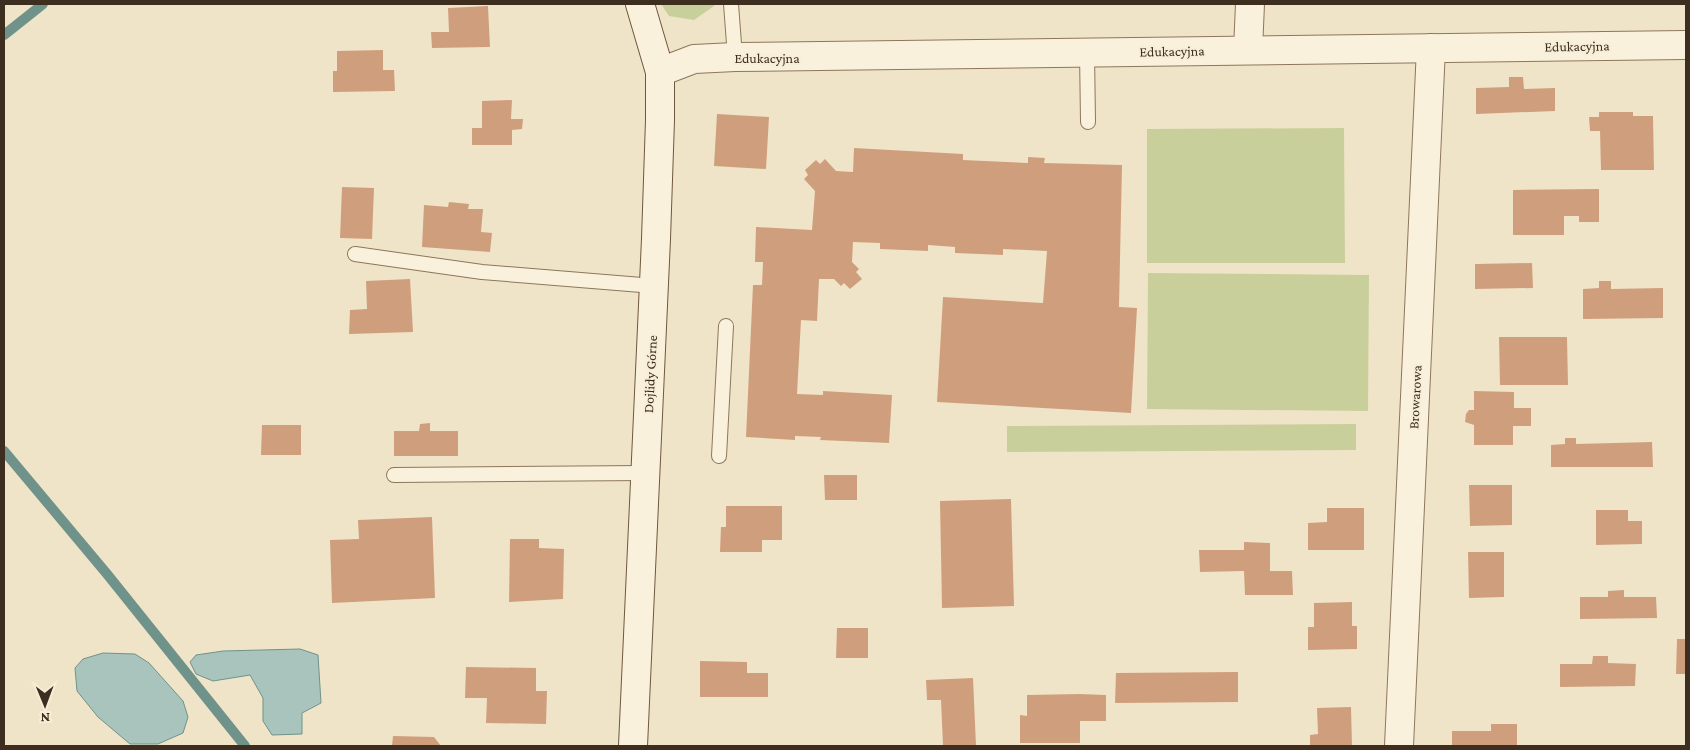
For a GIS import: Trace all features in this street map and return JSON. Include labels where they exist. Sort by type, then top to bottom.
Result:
[{"type":"street","name":"Dojlidy Górne","points":[[633,746],[654,286],[660,72],[640,4]]},
{"type":"street","points":[[1248,50],[1250,4]]},
{"type":"street","name":"Edukacyjna","points":[[660,72],[694,59],[1686,45]]},
{"type":"street","name":"Browarowa","points":[[1399,746],[1431,48]]},
{"type":"lane","points":[[731,4],[735,58]]},
{"type":"lane","points":[[1086,52],[1088,122]]},
{"type":"lane","points":[[355,254],[482,272],[654,286]]},
{"type":"lane","points":[[719,456],[726,326]]},
{"type":"lane","points":[[394,475],[645,473]]},
{"type":"green space","points":[[661,4],[715,4],[694,20],[669,16]]},
{"type":"green space","points":[[1344,128],[1345,263],[1147,263],[1147,129]]},
{"type":"green space","points":[[1148,273],[1369,275],[1368,411],[1147,409]]},
{"type":"green space","points":[[1356,424],[1356,450],[1007,452],[1007,426]]},
{"type":"water","points":[[300,649],[318,655],[321,703],[302,713],[302,734],[272,735],[263,721],[263,698],[250,675],[213,681],[196,674],[190,662],[196,655],[223,651]]},
{"type":"water","points":[[103,653],[135,654],[149,663],[183,701],[188,717],[183,733],[158,744],[130,744],[98,717],[77,691],[75,668],[83,659]]},
{"type":"building","points":[[488,6],[490,47],[432,48],[431,32],[449,32],[448,8]]},
{"type":"building","points":[[383,50],[383,70],[394,70],[395,91],[333,92],[333,71],[337,71],[337,51]]},
{"type":"building","points":[[1509,77],[1523,77],[1524,89],[1555,88],[1555,111],[1476,114],[1476,88],[1509,87]]},
{"type":"building","points":[[512,100],[511,119],[523,119],[522,129],[512,130],[512,145],[472,145],[472,128],[482,128],[482,101]]},
{"type":"building","points":[[1599,112],[1633,112],[1633,116],[1653,116],[1654,170],[1601,170],[1600,131],[1590,131],[1589,117],[1599,117]]},
{"type":"building","points":[[717,114],[769,117],[766,169],[714,166]]},
{"type":"building","points":[[854,148],[963,154],[963,160],[1028,163],[1028,157],[1045,158],[1044,163],[1122,165],[1119,307],[1137,308],[1131,413],[937,402],[943,297],[1043,303],[1047,251],[1003,249],[1003,255],[955,253],[955,247],[928,245],[928,251],[880,249],[880,243],[853,242],[852,262],[859,269],[856,272],[862,279],[850,289],[844,283],[841,286],[834,279],[819,279],[817,321],[801,320],[797,394],[823,395],[823,391],[892,395],[889,443],[820,440],[821,437],[795,436],[795,440],[746,437],[753,285],[762,285],[763,262],[755,262],[756,227],[812,230],[815,191],[804,179],[808,175],[805,170],[816,160],[820,164],[825,159],[836,171],[853,172]]},
{"type":"building","points":[[342,187],[374,188],[372,239],[340,238]]},
{"type":"building","points":[[1599,189],[1599,222],[1579,222],[1579,216],[1564,216],[1564,235],[1513,235],[1513,190]]},
{"type":"building","points":[[449,202],[469,204],[468,209],[483,209],[481,232],[492,233],[490,252],[422,247],[424,205],[448,207]]},
{"type":"building","points":[[1532,263],[1533,288],[1475,289],[1475,264]]},
{"type":"building","points":[[410,279],[413,332],[349,334],[350,310],[367,309],[366,281]]},
{"type":"building","points":[[1599,281],[1611,281],[1611,289],[1663,288],[1663,318],[1583,319],[1583,289],[1599,288]]},
{"type":"building","points":[[1499,337],[1567,337],[1568,385],[1500,385]]},
{"type":"building","points":[[1474,391],[1514,392],[1514,408],[1531,408],[1531,426],[1513,426],[1513,445],[1474,445],[1474,425],[1465,422],[1466,414],[1469,410],[1474,410]]},
{"type":"building","points":[[430,423],[430,431],[458,431],[458,456],[394,456],[394,431],[419,431],[420,424]]},
{"type":"building","points":[[262,425],[301,425],[301,455],[261,455]]},
{"type":"building","points":[[1565,438],[1576,438],[1576,444],[1652,442],[1653,467],[1551,467],[1551,445],[1565,444]]},
{"type":"building","points":[[824,475],[857,475],[857,500],[825,500]]},
{"type":"building","points":[[1469,485],[1512,485],[1512,525],[1470,526]]},
{"type":"building","points":[[1011,499],[1014,606],[942,608],[940,501]]},
{"type":"building","points":[[726,506],[782,506],[782,540],[762,540],[762,552],[720,552],[721,527],[726,527]]},
{"type":"building","points":[[1327,508],[1364,508],[1364,550],[1308,550],[1308,523],[1327,522]]},
{"type":"building","points":[[1596,510],[1628,510],[1628,521],[1642,521],[1642,544],[1596,545]]},
{"type":"building","points":[[432,517],[435,598],[332,603],[330,540],[359,539],[358,520]]},
{"type":"building","points":[[510,539],[539,539],[539,548],[564,549],[563,599],[509,602]]},
{"type":"building","points":[[1244,542],[1270,543],[1270,571],[1292,571],[1293,595],[1245,595],[1244,571],[1200,572],[1199,550],[1244,550]]},
{"type":"building","points":[[1468,552],[1504,552],[1504,597],[1469,598]]},
{"type":"building","points":[[1624,590],[1624,597],[1656,597],[1657,618],[1580,619],[1580,597],[1608,597],[1608,591]]},
{"type":"building","points":[[1352,602],[1352,626],[1357,626],[1357,649],[1308,650],[1308,627],[1314,627],[1314,603]]},
{"type":"building","points":[[837,628],[868,628],[868,658],[836,658]]},
{"type":"building","points":[[1677,639],[1686,639],[1686,674],[1676,674]]},
{"type":"building","points":[[1593,656],[1608,656],[1608,663],[1636,664],[1635,686],[1560,687],[1560,664],[1592,664]]},
{"type":"building","points":[[700,661],[747,662],[747,673],[768,673],[768,697],[700,697]]},
{"type":"building","points":[[466,667],[536,668],[536,691],[547,691],[546,724],[486,723],[487,698],[465,698]]},
{"type":"building","points":[[1238,672],[1238,702],[1115,703],[1116,673]]},
{"type":"building","points":[[973,678],[976,746],[943,746],[941,700],[927,700],[926,680]]},
{"type":"building","points":[[1027,695],[1106,695],[1106,721],[1080,721],[1080,743],[1020,743],[1020,715],[1027,716]]},
{"type":"building","points":[[1351,707],[1352,746],[1310,746],[1310,735],[1318,734],[1317,708]]},
{"type":"building","points":[[1491,724],[1517,724],[1517,746],[1452,746],[1452,731],[1491,731]]},
{"type":"building","points":[[393,736],[434,737],[441,746],[392,746]]},
{"type":"waterway","points":[[4,35],[43,4]]},
{"type":"waterway","points":[[4,451],[107,574],[245,746]]}]
